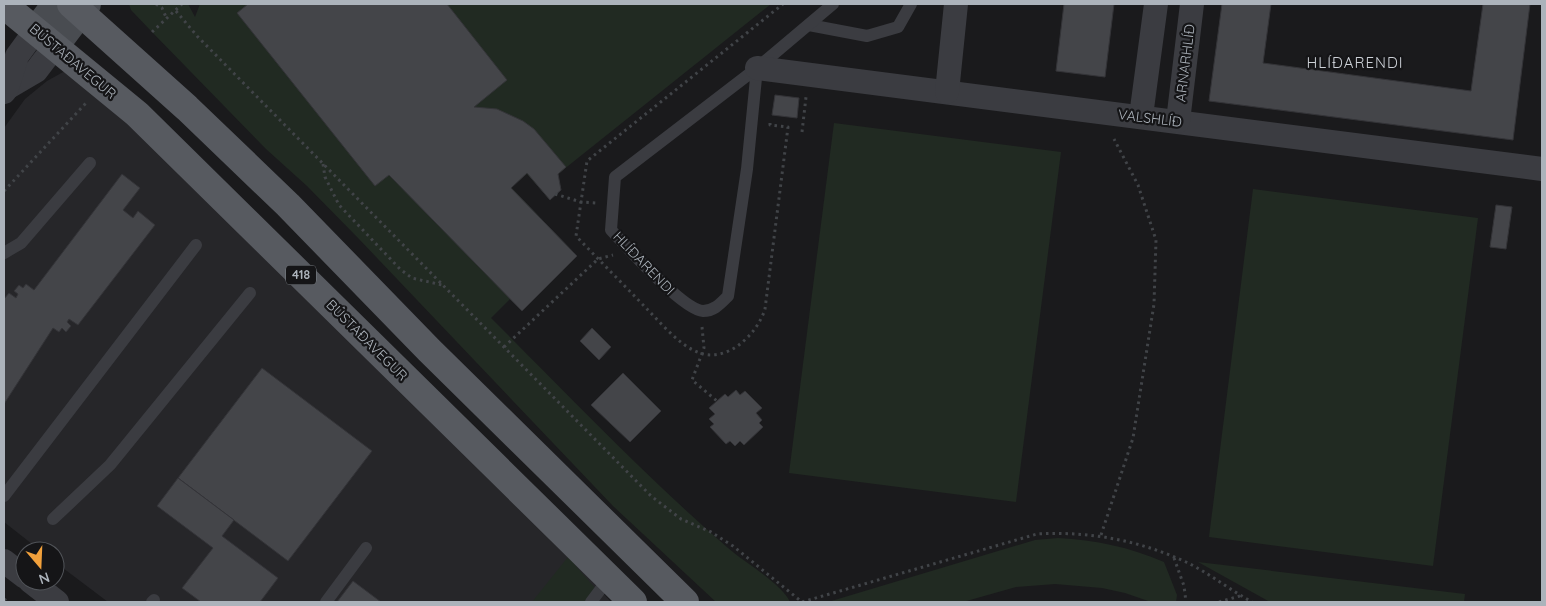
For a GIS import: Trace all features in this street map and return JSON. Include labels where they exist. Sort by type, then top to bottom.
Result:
[{"type":"main road","name":"BÚSTAÐAVEGUR","points":[[4,5],[137,114],[633,602]]},
{"type":"main road","points":[[80,6],[288,205],[429,350],[685,602]]},
{"type":"street","points":[[6,90],[36,71],[56,4]]},
{"type":"street","points":[[948,92],[956,4]]},
{"type":"street","points":[[1141,116],[1156,4]]},
{"type":"street","name":"ARNARHLÍÐ","points":[[1178,121],[1192,4]]},
{"type":"street","points":[[46,38],[80,6]]},
{"type":"street","name":"VALSHLÍÐ","points":[[757,68],[1542,166]]},
{"type":"street","points":[[4,561],[15,569]]},
{"type":"street","points":[[43,591],[57,602]]},
{"type":"lane","name":"HLÍÐARENDI","points":[[701,311],[678,298],[611,230],[612,203],[616,177],[757,68],[833,4]]},
{"type":"lane","points":[[809,25],[867,36],[884,33],[898,28],[911,4]]},
{"type":"lane","points":[[701,311],[716,308],[728,296],[747,168],[757,68]]},
{"type":"lane","points":[[4,253],[21,243],[90,163]]},
{"type":"lane","points":[[4,496],[196,245]]},
{"type":"lane","points":[[52,519],[110,465],[250,293]]},
{"type":"lane","points":[[326,602],[366,548]]},
{"type":"lane","points":[[591,602],[609,578]]},
{"type":"path","points":[[156,4],[162,8],[166,16]]},
{"type":"path","points":[[152,32],[166,16],[176,11],[182,4]]},
{"type":"path","points":[[771,117],[770,125],[788,127],[762,321],[745,342],[732,349],[716,353],[695,351],[671,334],[576,236],[587,161],[783,4]]},
{"type":"path","points":[[176,11],[197,36],[323,164],[666,508],[722,539],[802,602],[1037,534],[1069,532],[1101,535],[1125,540],[1187,562],[1252,602]]},
{"type":"path","points":[[802,132],[806,97]]},
{"type":"path","points":[[4,191],[89,100]]},
{"type":"path","points":[[1101,535],[1133,438],[1154,304],[1156,240],[1138,185],[1114,139]]},
{"type":"path","points":[[323,164],[325,177],[339,205],[400,269],[412,278],[426,283],[443,285]]},
{"type":"path","points":[[555,194],[581,202],[612,203]]},
{"type":"path","points":[[504,347],[598,259],[630,251]]},
{"type":"path","points":[[701,311],[704,348],[692,380],[717,401]]},
{"type":"path","points":[[1174,558],[1184,586],[1186,602]]},
{"type":"path","points":[[1219,602],[1240,596]]},
{"type":"path","points":[[4,599],[8,602]]},
{"type":"shaded area","points":[[129,4],[188,4],[195,17],[200,4],[771,4],[558,174],[561,190],[550,200],[527,174],[511,187],[577,256],[522,311],[510,299],[491,318],[667,493],[728,548],[779,588],[790,602],[716,602],[613,506],[359,239],[307,186],[266,149],[152,32],[131,10]]},
{"type":"shaded area","points":[[65,71],[84,79],[563,548],[611,602],[108,602],[65,570],[65,541],[28,541],[4,522],[4,128],[25,99],[47,81]]},
{"type":"shaded area","points":[[834,123],[1061,152],[1016,502],[789,473]]},
{"type":"shaded area","points":[[1253,189],[1478,218],[1433,566],[1209,537]]},
{"type":"shaded area","points":[[1058,538],[1086,540],[1112,545],[1164,562],[1177,595],[1176,602],[1151,602],[1125,593],[1102,588],[1055,584],[1016,587],[963,602],[828,602],[1035,540]]},
{"type":"shaded area","points":[[568,557],[596,589],[586,602],[532,602]]},
{"type":"shaded area","points":[[1198,562],[1465,594],[1464,602],[1270,602]]},
{"type":"building","points":[[248,4],[447,4],[507,80],[474,107],[497,109],[523,121],[534,129],[566,167],[558,174],[561,190],[550,200],[527,173],[511,188],[577,256],[522,311],[389,175],[375,186],[237,13]]},
{"type":"building","points":[[1064,4],[1114,4],[1105,77],[1056,71]]},
{"type":"building","points":[[1222,4],[1271,4],[1263,63],[1471,91],[1483,4],[1530,4],[1513,140],[1209,101]]},
{"type":"building","points":[[775,95],[799,98],[797,118],[772,115]]},
{"type":"building","points":[[122,174],[140,188],[123,210],[133,218],[138,211],[155,225],[78,325],[69,319],[67,322],[71,326],[66,332],[62,328],[59,332],[53,328],[4,404],[4,299],[9,293],[16,298],[18,294],[14,291],[19,285],[23,288],[26,284],[34,290]]},
{"type":"building","points":[[1496,205],[1512,207],[1506,249],[1490,247]]},
{"type":"building","points":[[592,328],[611,347],[599,360],[580,341]]},
{"type":"building","points":[[262,368],[372,451],[288,561],[178,478]]},
{"type":"building","points":[[623,373],[661,411],[630,442],[591,405]]},
{"type":"building","points":[[736,390],[740,395],[745,391],[762,408],[756,413],[762,420],[759,423],[763,427],[744,445],[740,441],[735,446],[730,441],[726,444],[710,427],[714,424],[709,419],[715,414],[709,408],[725,394],[728,397]]},
{"type":"building","points":[[178,478],[234,520],[222,536],[278,578],[260,602],[201,602],[182,588],[213,548],[157,506]]},
{"type":"building","points":[[353,581],[381,602],[337,602]]},
{"type":"district","name":"HLÍÐARENDI","points":[[1355,63]]}]
